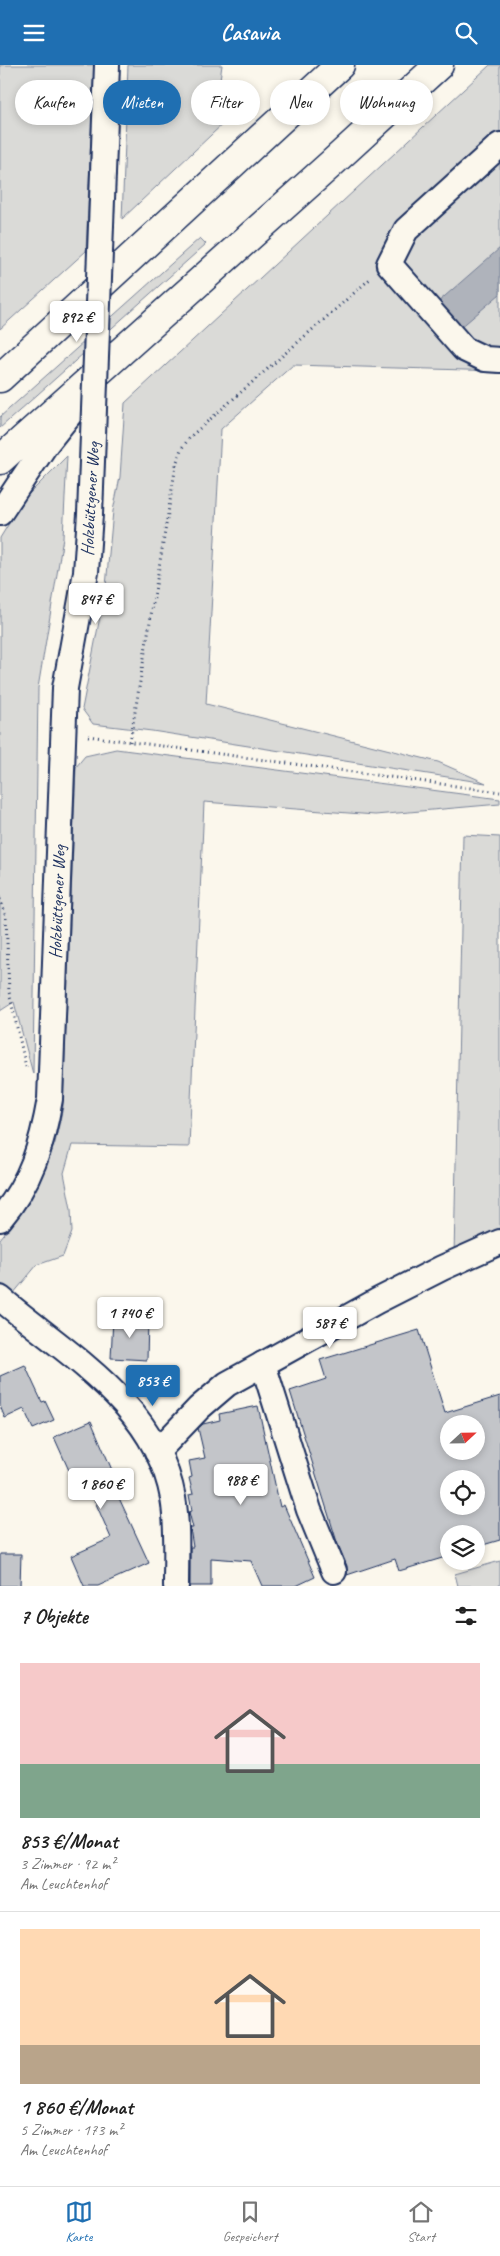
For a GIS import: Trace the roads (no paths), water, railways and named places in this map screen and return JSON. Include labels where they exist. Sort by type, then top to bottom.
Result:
[{"type":"highway","points":[[0,378],[340,65]]},
{"type":"highway","points":[[0,460],[439,65]]},
{"type":"street","name":"Holzbüttgener Weg","points":[[0,1219],[28,1177],[42,1140],[50,1099],[62,733],[65,688],[86,572],[90,514],[107,65]]},
{"type":"street","points":[[500,145],[406,230],[389,263],[464,349],[485,359],[500,359]]},
{"type":"street","points":[[0,513],[46,444],[114,359]]},
{"type":"street","points":[[157,1452],[199,1408],[227,1384],[377,1301],[442,1268],[500,1242]]},
{"type":"street","points":[[0,1298],[113,1390],[132,1411],[157,1452],[173,1497],[176,1524],[176,1586]]},
{"type":"street","points":[[263,1364],[309,1510],[334,1571]]}]
